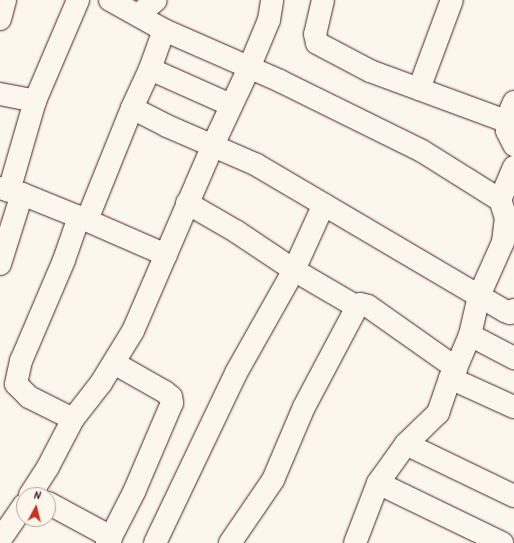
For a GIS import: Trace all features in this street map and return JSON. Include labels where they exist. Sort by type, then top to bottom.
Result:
[{"type":"street","points":[[0,19],[5,0]]},
{"type":"street","points":[[0,264],[10,191],[35,101],[78,0]]},
{"type":"street","points":[[110,0],[164,30],[280,81],[422,151],[500,200],[506,218],[503,242],[479,296],[470,335],[453,373],[438,413],[406,444],[378,483],[356,543]]},
{"type":"street","points":[[138,15],[156,0]]},
{"type":"street","points":[[38,487],[73,419],[101,383],[132,331],[166,255],[187,203],[249,68],[269,20],[272,0]]},
{"type":"street","points":[[323,0],[315,34],[317,43],[370,71],[419,89],[510,112],[507,131],[514,145]]},
{"type":"street","points":[[419,89],[452,0]]},
{"type":"street","points":[[73,419],[29,397],[16,384],[21,361],[64,260],[150,69],[164,30]]},
{"type":"street","points":[[150,69],[231,105]]},
{"type":"street","points":[[0,94],[35,101]]},
{"type":"street","points":[[132,108],[166,126],[255,164],[505,311],[510,313],[514,310]]},
{"type":"street","points":[[500,200],[514,168]]},
{"type":"street","points":[[10,191],[83,218],[166,255]]},
{"type":"street","points":[[187,203],[237,232],[294,270],[357,307]]},
{"type":"street","points":[[155,543],[236,373],[294,270],[324,204]]},
{"type":"street","points":[[230,543],[273,480],[304,407],[357,307],[363,304],[368,306],[453,373],[514,407]]},
{"type":"street","points":[[470,335],[514,358]]},
{"type":"street","points":[[56,511],[109,540],[134,492],[172,403],[171,397],[165,392],[114,363]]},
{"type":"street","points":[[406,444],[514,496]]},
{"type":"street","points":[[378,483],[502,543]]},
{"type":"street","points":[[0,540],[16,520]]}]
